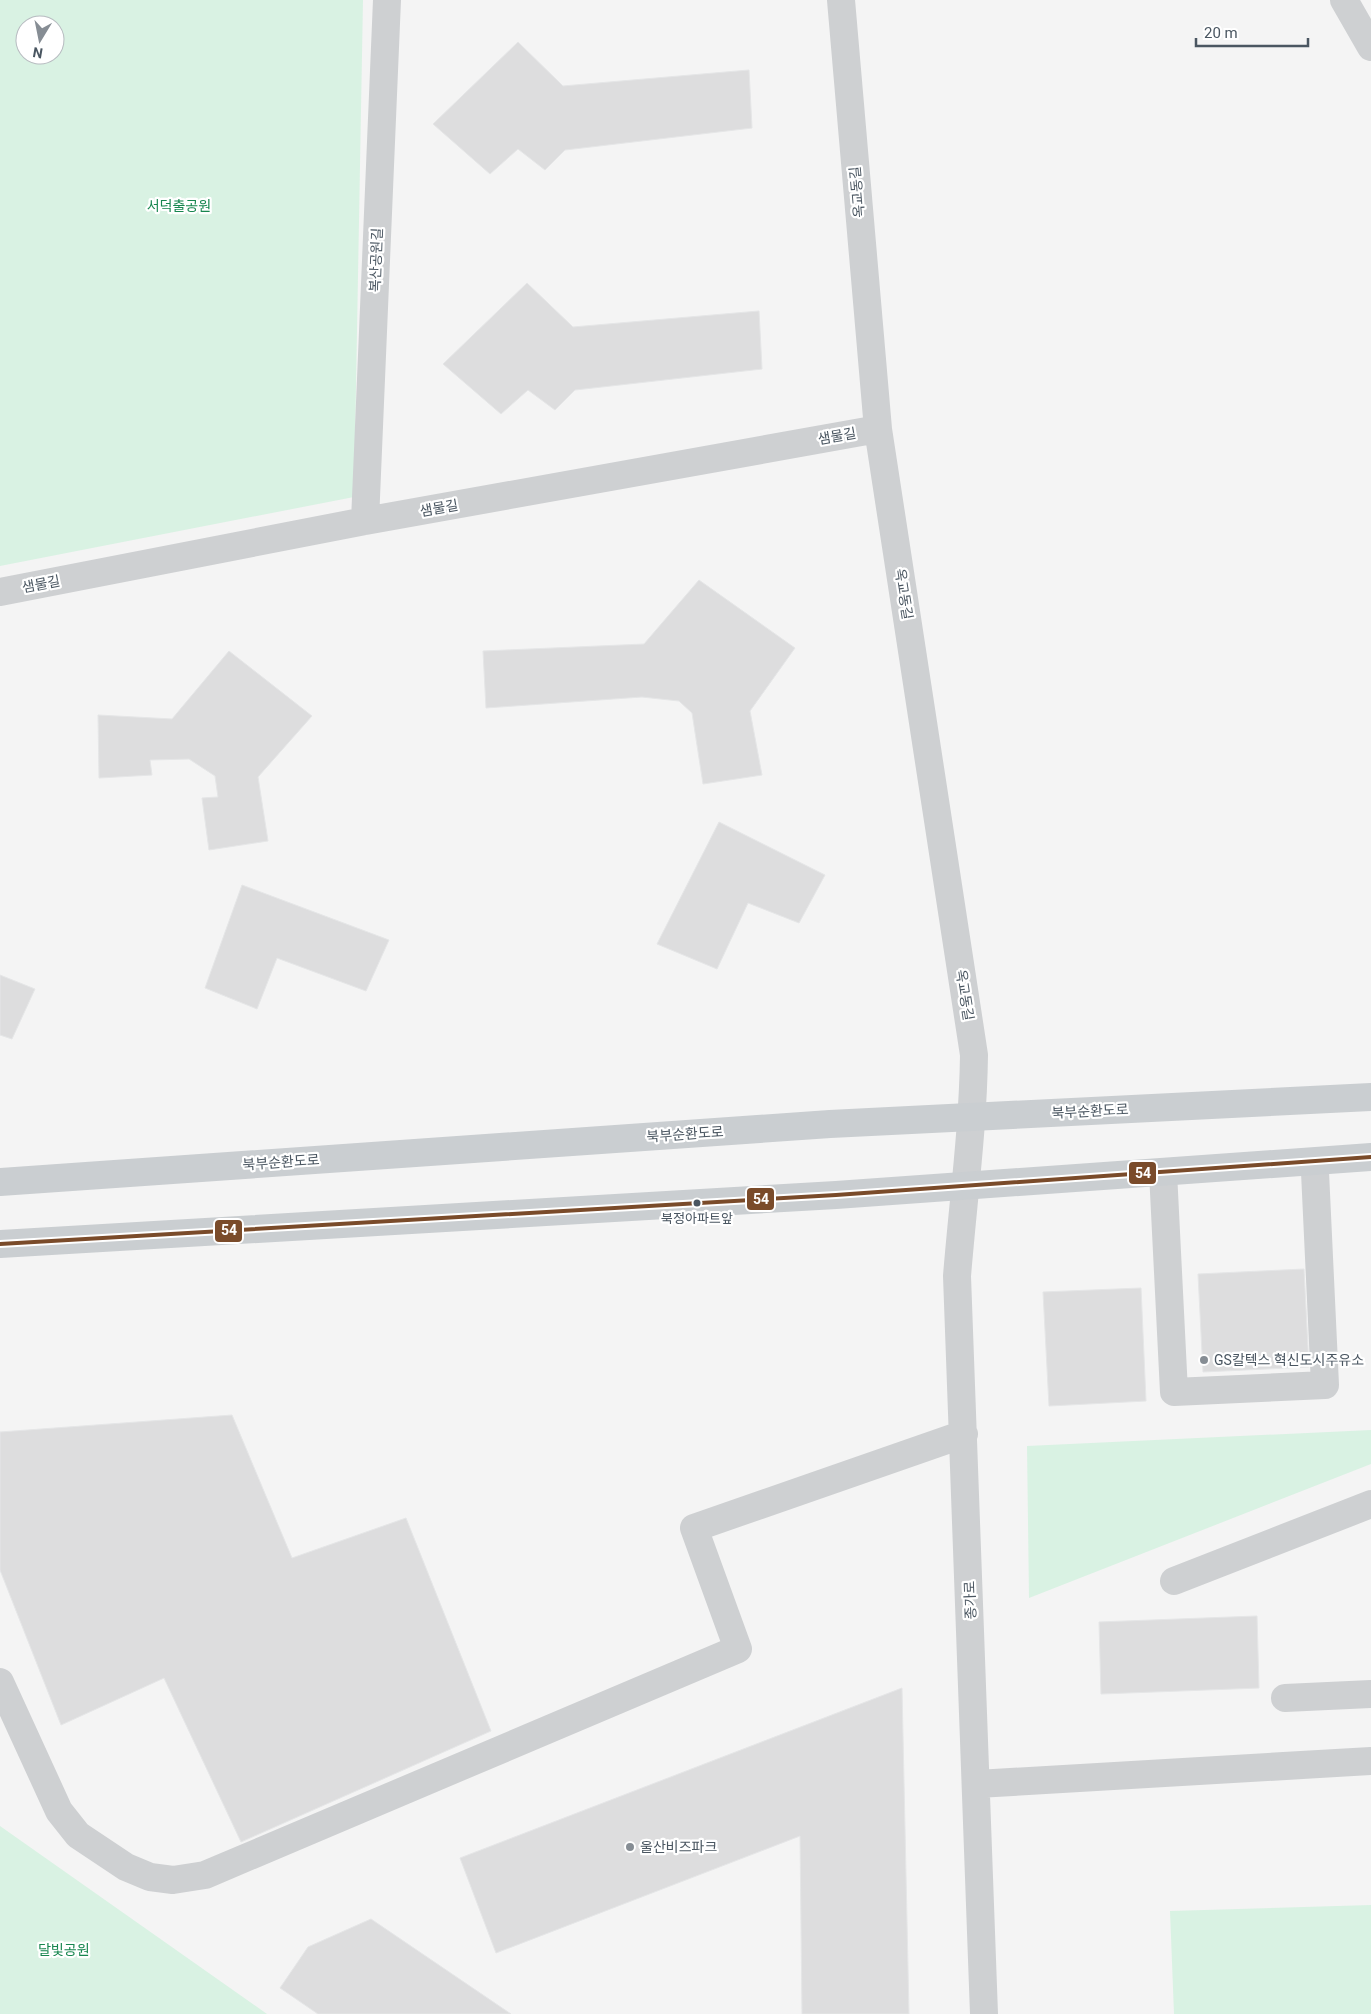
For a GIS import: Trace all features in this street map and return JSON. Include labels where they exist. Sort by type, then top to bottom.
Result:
[{"type":"main road","points":[[1176,1106],[1371,1078]]},
{"type":"main road","name":"북부순환도로","points":[[0,1182],[830,1124],[1371,1097]]},
{"type":"main road","points":[[0,1244],[964,1186],[1371,1157]]},
{"type":"main road","points":[[1172,1172],[1371,1172]]},
{"type":"street","name":"복산공원길","points":[[366,521],[387,0]]},
{"type":"street","name":"옥교동길","points":[[840,0],[878,429],[974,1055],[973,1117],[964,1186]]},
{"type":"street","points":[[1344,0],[1371,46]]},
{"type":"street","name":"샘물길","points":[[0,592],[366,521],[878,429]]},
{"type":"street","points":[[1172,1172],[1174,1392],[1325,1385],[1315,1172]]},
{"type":"street","name":"종가로","points":[[964,1186],[958,1276],[984,2014]]},
{"type":"street","points":[[0,1682],[59,1811],[78,1835],[126,1867],[150,1877],[172,1880],[205,1875],[738,1649],[694,1528],[964,1434]]},
{"type":"street","points":[[1174,1581],[1371,1504]]},
{"type":"street","points":[[1285,1698],[1371,1694]]},
{"type":"street","points":[[977,1784],[1371,1761]]},
{"type":"green space","name":"서덕출공원","points":[[0,0],[363,0],[354,497],[0,566]]},
{"type":"green space","points":[[1371,1430],[1371,1464],[1029,1598],[1027,1446]]},
{"type":"green space","name":"달빛공원","points":[[0,1826],[267,2014],[0,2014]]},
{"type":"green space","points":[[1371,1905],[1371,2014],[1174,2014],[1170,1911]]},
{"type":"building","points":[[518,42],[563,86],[749,70],[752,128],[565,150],[545,170],[518,149],[490,174],[433,124]]},
{"type":"building","points":[[527,283],[573,327],[759,311],[762,369],[575,390],[555,410],[528,390],[501,414],[443,364]]},
{"type":"building","points":[[699,580],[795,648],[750,711],[762,775],[703,784],[692,713],[679,701],[642,697],[486,708],[483,651],[644,644]]},
{"type":"building","points":[[229,651],[312,716],[258,777],[268,841],[209,850],[202,798],[218,797],[215,776],[189,759],[150,760],[152,775],[99,778],[98,715],[172,719]]},
{"type":"building","points":[[719,822],[825,875],[799,923],[748,903],[717,969],[657,944]]},
{"type":"building","points":[[242,885],[389,940],[366,991],[277,958],[257,1009],[205,988]]},
{"type":"building","points":[[0,975],[35,989],[12,1039],[0,1035]]},
{"type":"building","points":[[1304,1269],[1309,1367],[1203,1372],[1198,1274]]},
{"type":"building","points":[[1141,1288],[1146,1401],[1049,1406],[1043,1292]]},
{"type":"building","points":[[232,1415],[292,1558],[406,1518],[491,1731],[241,1842],[164,1678],[61,1725],[0,1570],[0,1432]]},
{"type":"building","points":[[1257,1616],[1259,1688],[1101,1694],[1099,1622]]},
{"type":"building","name":"울산비즈파크","points":[[902,1688],[909,2014],[802,2014],[800,1836],[496,1953],[460,1858]]},
{"type":"building","points":[[371,1919],[511,2014],[318,2014],[280,1988],[308,1947]]},
{"type":"transit line","name":"54","points":[[0,1244],[836,1195],[1371,1157]]},
{"type":"place","name":"북정아파트앞","points":[[697,1203]]},
{"type":"place","name":"GS칼텍스 혁신도시주유소","points":[[1204,1360]]},
{"type":"place","name":"울산비즈파크","points":[[630,1847]]}]
